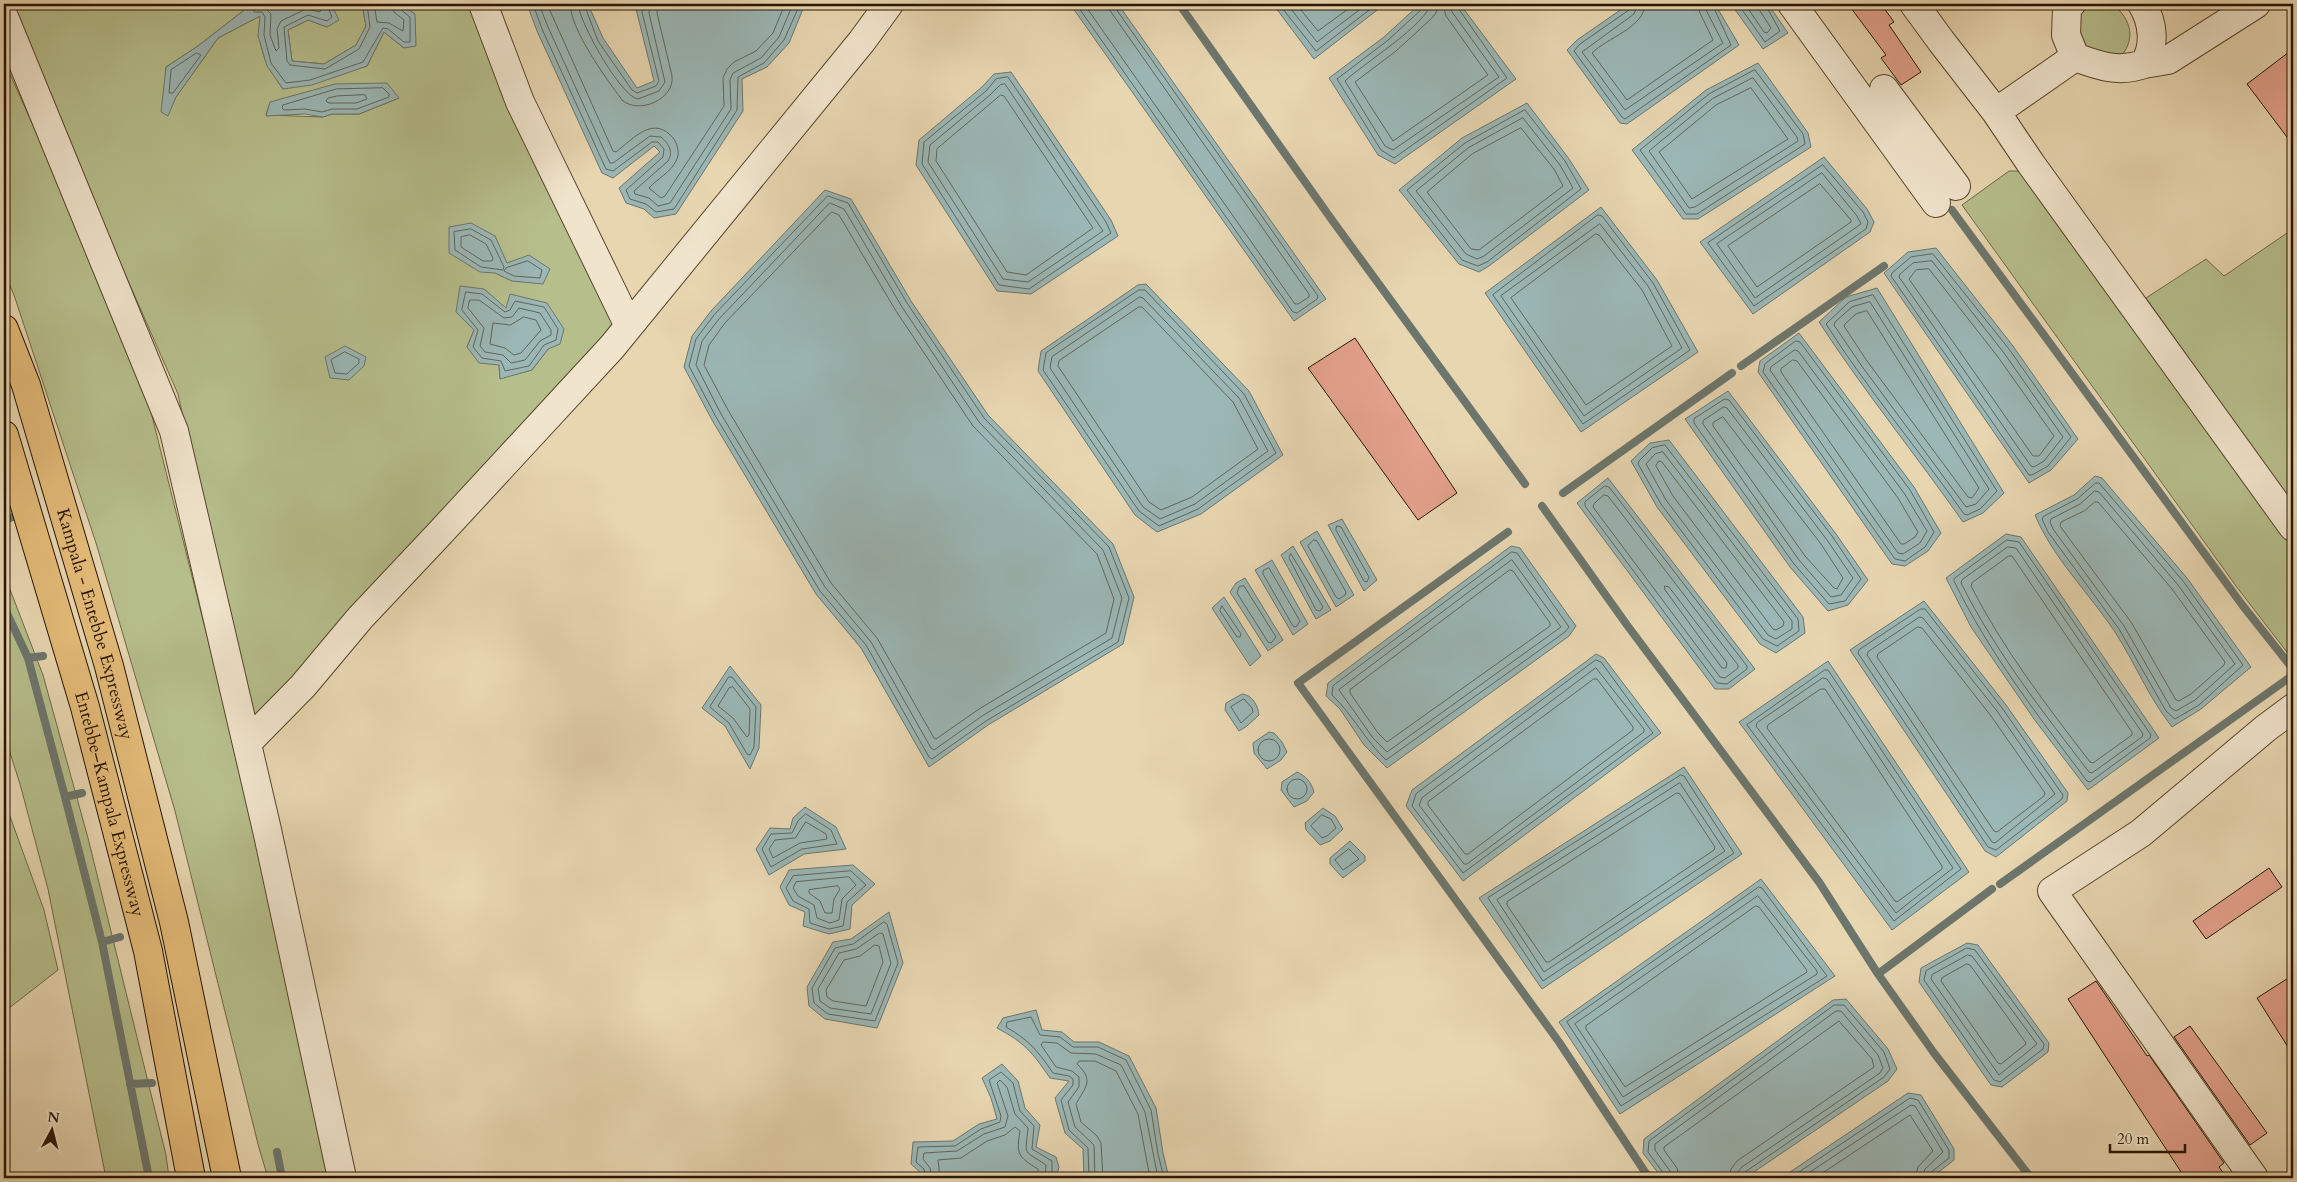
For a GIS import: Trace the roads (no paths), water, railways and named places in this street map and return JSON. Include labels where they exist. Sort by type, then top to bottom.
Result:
[{"type":"highway","name":"Kampala - Entebbe Expressway","points":[[4,329],[26,385],[87,585],[174,922],[226,1178]]},
{"type":"highway","name":"Entebbe–Kampala Expressway","points":[[4,435],[85,707],[148,951],[191,1178]]},
{"type":"highway","points":[[174,922],[193,949],[229,1098],[245,1178]]},
{"type":"street","points":[[483,4],[520,102],[629,326]]},
{"type":"street","points":[[247,742],[303,686],[360,618],[629,326],[862,41],[889,4]]},
{"type":"street","points":[[1792,4],[1946,195],[1884,89]]},
{"type":"street","points":[[1914,4],[1940,42],[1996,112],[2037,172],[2293,527]]},
{"type":"street","points":[[2071,4],[2067,7],[2066,35],[2075,57],[2101,66],[2118,69],[2168,60],[2256,4]]},
{"type":"street","points":[[2142,4],[2149,16],[2152,37],[2151,54],[2144,64]]},
{"type":"street","points":[[4,17],[174,431],[247,742],[342,1178]]},
{"type":"street","points":[[1996,112],[2075,57]]},
{"type":"street","points":[[2254,1178],[2052,891],[2141,833],[2266,728],[2293,708]]},
{"type":"water","points":[[252,4],[331,4],[339,20],[327,27],[308,20],[288,30],[292,61],[324,64],[356,45],[366,26],[362,4],[400,4],[415,14],[416,46],[404,48],[384,32],[367,66],[312,85],[283,89],[267,66],[258,36],[260,16],[218,38],[176,97],[168,116],[161,112],[166,67],[198,46]]},
{"type":"water","points":[[527,4],[588,4],[603,38],[637,88],[654,81],[636,9],[642,4],[805,4],[789,43],[767,67],[742,79],[743,111],[676,214],[654,218],[644,209],[626,203],[619,188],[660,152],[654,146],[613,178],[602,173],[537,31]]},
{"type":"water","points":[[1070,4],[1118,4],[1326,299],[1294,321]]},
{"type":"water","points":[[1273,4],[1385,4],[1314,59]]},
{"type":"water","points":[[1420,4],[1460,4],[1516,79],[1395,164],[1378,155],[1329,78],[1384,37]]},
{"type":"water","points":[[1629,4],[1715,4],[1739,45],[1627,124],[1620,123],[1567,50],[1577,40]]},
{"type":"water","points":[[1731,4],[1768,4],[1788,33],[1763,49]]},
{"type":"water","points":[[1758,63],[1808,133],[1811,147],[1698,219],[1683,219],[1632,150],[1706,90]]},
{"type":"water","points":[[1011,72],[1111,220],[1118,236],[1031,294],[997,291],[916,165],[919,140],[982,87],[994,74]]},
{"type":"water","points":[[387,83],[399,98],[359,114],[332,114],[323,117],[305,114],[266,116],[270,102],[335,84]]},
{"type":"water","points":[[1527,103],[1569,159],[1589,190],[1479,272],[1459,264],[1399,190],[1462,138]]},
{"type":"water","points":[[1824,157],[1867,209],[1874,222],[1870,232],[1753,314],[1700,242]]},
{"type":"water","points":[[825,190],[851,199],[911,301],[988,415],[1113,544],[1134,597],[1123,644],[988,725],[929,767],[861,648],[816,594],[712,420],[684,367],[692,336],[711,311]]},
{"type":"water","points":[[1601,207],[1657,280],[1698,352],[1581,432],[1485,293]]},
{"type":"water","points":[[471,223],[495,236],[507,263],[529,255],[550,269],[543,284],[512,281],[495,273],[480,272],[449,253],[449,227]]},
{"type":"water","points":[[1936,248],[2013,346],[2078,439],[2051,470],[2029,483],[1884,273],[1908,252]]},
{"type":"water","points":[[1146,284],[1249,391],[1283,455],[1201,514],[1157,532],[1135,515],[1038,371],[1041,351],[1138,285]]},
{"type":"water","points":[[460,286],[484,289],[506,308],[510,294],[547,303],[564,329],[560,344],[548,349],[532,370],[500,379],[499,365],[479,363],[467,347],[474,330],[456,312]]},
{"type":"water","points":[[1877,288],[2004,493],[1983,513],[1963,522],[1819,322],[1846,297]]},
{"type":"water","points":[[1799,333],[1914,487],[1941,533],[1928,551],[1905,566],[1892,564],[1758,372],[1760,361]]},
{"type":"water","points":[[345,346],[366,357],[364,366],[349,380],[330,378],[325,357]]},
{"type":"water","points":[[1728,391],[1836,534],[1868,580],[1848,605],[1828,611],[1790,567],[1685,419]]},
{"type":"water","points":[[1669,440],[1803,617],[1805,633],[1776,653],[1760,644],[1657,507],[1631,461],[1650,443]]},
{"type":"water","points":[[2095,476],[2102,478],[2187,578],[2251,667],[2201,709],[2172,727],[2156,704],[2115,632],[2061,561],[2035,515],[2074,495]]},
{"type":"water","points":[[1608,478],[1755,669],[1729,689],[1715,689],[1577,503]]},
{"type":"water","points":[[1342,519],[1377,580],[1364,591],[1328,525]]},
{"type":"water","points":[[1317,531],[1354,595],[1336,607],[1300,542]]},
{"type":"water","points":[[2006,534],[2021,537],[2159,738],[2088,790],[2034,719],[1971,627],[1946,578]]},
{"type":"water","points":[[1293,546],[1331,610],[1316,619],[1281,555]]},
{"type":"water","points":[[1511,546],[1520,548],[1576,626],[1569,636],[1387,768],[1364,745],[1340,709],[1326,696],[1328,683]]},
{"type":"water","points":[[1272,560],[1308,624],[1293,635],[1255,570]]},
{"type":"water","points":[[1245,578],[1283,640],[1268,651],[1230,592],[1236,583]]},
{"type":"water","points":[[1224,597],[1261,656],[1250,666],[1212,608]]},
{"type":"water","points":[[1924,601],[2006,705],[2068,793],[2067,801],[1996,857],[1985,851],[1850,650]]},
{"type":"water","points":[[1596,654],[1604,658],[1661,733],[1463,881],[1406,806],[1412,790]]},
{"type":"water","points":[[1828,661],[1969,872],[1892,930],[1739,722]]},
{"type":"water","points":[[730,666],[761,705],[759,748],[750,769],[725,726],[702,708]]},
{"type":"water","points":[[1242,694],[1249,696],[1254,701],[1259,715],[1239,731],[1225,710],[1226,703]]},
{"type":"water","points":[[1269,732],[1274,733],[1282,742],[1287,752],[1281,760],[1267,769],[1254,753],[1253,743]]},
{"type":"water","points":[[1684,767],[1742,854],[1542,989],[1479,898]]},
{"type":"water","points":[[1297,772],[1308,780],[1314,792],[1307,801],[1294,807],[1281,790],[1282,782]]},
{"type":"water","points":[[805,807],[836,827],[846,849],[804,854],[769,875],[756,849],[770,828],[790,829],[793,818]]},
{"type":"water","points":[[1323,808],[1335,816],[1343,829],[1330,841],[1320,845],[1306,830],[1305,823]]},
{"type":"water","points":[[1350,841],[1365,856],[1365,861],[1343,878],[1330,864],[1330,858]]},
{"type":"water","points":[[853,865],[875,884],[852,905],[850,929],[829,934],[803,926],[805,912],[789,905],[780,887],[789,870]]},
{"type":"water","points":[[1761,879],[1835,976],[1620,1114],[1559,1022]]},
{"type":"water","points":[[889,912],[903,963],[877,1028],[825,1019],[809,1006],[807,987],[833,942],[851,939]]},
{"type":"water","points":[[1967,943],[1978,945],[2049,1043],[2048,1052],[2002,1087],[1991,1085],[1919,982],[1921,968]]},
{"type":"water","points":[[1846,999],[1888,1049],[1897,1069],[1888,1081],[1745,1178],[1662,1178],[1643,1153],[1644,1139],[1833,1000]]},
{"type":"water","points":[[1036,1010],[1042,1030],[1062,1032],[1074,1042],[1099,1042],[1129,1056],[1156,1108],[1169,1178],[1084,1178],[1083,1149],[1065,1133],[1055,1098],[1069,1081],[1050,1078],[1027,1049],[1015,1038],[997,1028],[1003,1018]]},
{"type":"water","points":[[1002,1064],[1018,1081],[1025,1108],[1040,1125],[1036,1147],[1056,1157],[1059,1167],[1056,1178],[921,1178],[920,1172],[911,1164],[913,1142],[953,1141],[979,1124],[997,1119],[991,1098],[982,1078]]},
{"type":"water","points":[[1908,1093],[1921,1095],[1954,1149],[1954,1160],[1931,1178],[1781,1178]]},
{"type":"waterway","points":[[1179,4],[1332,220],[1525,484]]},
{"type":"waterway","points":[[1952,210],[2243,606],[2293,669]]},
{"type":"waterway","points":[[1741,366],[1884,266]]},
{"type":"waterway","points":[[1563,493],[1732,373]]},
{"type":"waterway","points":[[1542,506],[1627,625],[1819,882],[1878,974],[1934,1053],[2031,1178]]},
{"type":"waterway","points":[[4,520],[16,516]]},
{"type":"waterway","points":[[1508,532],[1298,683],[1559,1042],[1649,1178]]},
{"type":"waterway","points":[[4,607],[28,658],[102,942],[149,1178]]},
{"type":"waterway","points":[[28,658],[43,656]]},
{"type":"waterway","points":[[2000,884],[2293,675]]},
{"type":"waterway","points":[[65,797],[82,793]]},
{"type":"waterway","points":[[1878,974],[1992,889]]},
{"type":"waterway","points":[[102,942],[120,937]]},
{"type":"waterway","points":[[130,1084],[152,1083]]},
{"type":"waterway","points":[[277,1152],[282,1178]]}]
